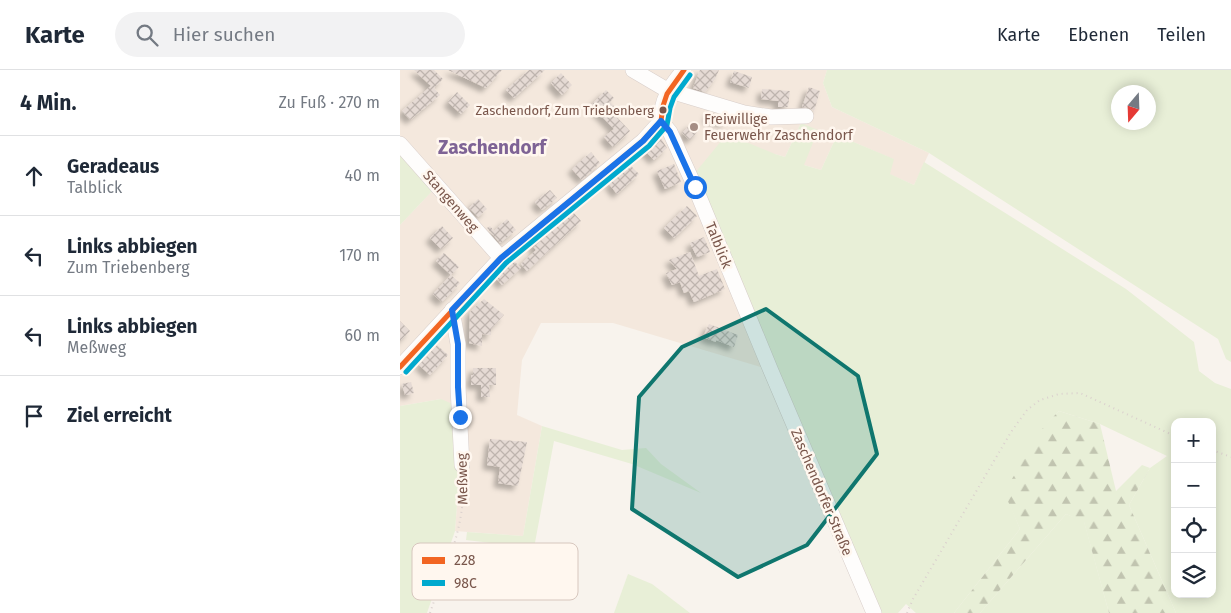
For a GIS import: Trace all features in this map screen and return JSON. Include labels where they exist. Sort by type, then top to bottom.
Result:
[{"type":"street","points":[[634,70],[668,90],[744,113],[771,117],[806,116]]},
{"type":"street","points":[[400,367],[501,258],[643,141],[661,121],[661,110],[668,90],[684,70]]},
{"type":"street","name":"Talblick","points":[[661,121],[670,132],[695,187],[771,372]]},
{"type":"street","name":"Stangenweg","points":[[400,144],[501,258]]},
{"type":"street","name":"Meßweg","points":[[452,310],[458,344],[462,465]]},
{"type":"street","name":"Zaschendorfer Straße","points":[[771,372],[874,613]]},
{"type":"path","points":[[907,613],[913,599],[1011,432],[1026,410],[1040,400],[1059,394],[1080,393],[1171,434]]},
{"type":"path","points":[[1216,451],[1231,457]]},
{"type":"path","name":"Meßweg","points":[[455,543],[462,518],[464,488],[462,465]]},
{"type":"path","name":"Meßweg","points":[[430,613],[435,600]]},
{"type":"highlighted area","points":[[766,309],[858,376],[877,454],[807,545],[738,577],[632,509],[639,397],[682,347]]},
{"type":"shaded area","points":[[400,70],[827,70],[823,83],[832,107],[929,153],[914,185],[889,174],[893,159],[837,135],[821,170],[804,165],[801,123],[785,157],[775,154],[764,368],[613,323],[541,323],[522,360],[517,415],[542,426],[523,536],[455,531],[460,466],[441,399],[400,406],[400,225],[436,187],[400,149]]},
{"type":"green space","points":[[827,70],[1231,70],[1231,362],[1226,359],[1218,339],[929,153],[832,107],[823,83]]},
{"type":"green space","points":[[801,123],[818,130],[804,165],[821,170],[837,135],[894,159],[890,174],[914,185],[924,162],[1126,289],[1194,342],[1199,371],[1215,383],[1231,389],[1231,613],[1176,613],[1129,505],[1150,468],[1167,456],[1100,424],[1059,411],[1044,427],[1005,492],[1020,529],[954,613],[916,613],[906,604],[898,613],[878,613],[694,174],[727,134],[785,157]]},
{"type":"green space","points":[[400,149],[436,187],[400,225]]},
{"type":"green space","points":[[441,399],[455,405],[460,466],[455,531],[451,543],[412,543],[412,600],[431,600],[427,613],[400,613],[400,406]]},
{"type":"green space","points":[[1059,411],[1100,424],[1116,491],[1142,465],[1150,468],[1129,505],[1176,613],[1109,613],[1084,522],[1066,514],[980,613],[954,613],[1020,529],[1004,492],[1044,426]]},
{"type":"green space","points":[[542,426],[622,450],[646,448],[661,464],[701,493],[632,464],[554,441],[535,543],[492,543],[466,540],[467,532],[523,536]]},
{"type":"green space","points":[[1066,514],[1084,521],[1109,613],[980,613]]},
{"type":"green space","points":[[628,574],[652,584],[690,613],[614,613]]},
{"type":"building","points":[[414,70],[434,70],[443,79],[434,88],[440,95],[410,120],[402,111],[431,86]]},
{"type":"building","points":[[448,70],[474,70],[478,72],[480,70],[502,70],[486,88]]},
{"type":"building","points":[[529,70],[545,70],[514,98],[506,90]]},
{"type":"building","points":[[700,70],[719,70],[705,92],[693,88]]},
{"type":"building","points":[[734,71],[752,77],[749,88],[730,82]]},
{"type":"building","points":[[561,73],[572,85],[562,95],[551,83]]},
{"type":"building","points":[[809,87],[820,91],[814,111],[810,108],[802,107]]},
{"type":"building","points":[[762,89],[790,91],[788,107],[778,107],[778,101],[761,99]]},
{"type":"building","points":[[606,90],[614,98],[610,102],[615,107],[611,111],[630,131],[613,147],[604,137],[614,129],[591,105]]},
{"type":"building","points":[[457,92],[470,105],[461,114],[448,102]]},
{"type":"building","points":[[709,112],[727,118],[725,123],[707,119]]},
{"type":"building","points":[[692,123],[699,130],[690,140],[682,133]]},
{"type":"building","points":[[660,137],[667,148],[654,160],[645,151]]},
{"type":"building","points":[[591,152],[600,163],[582,180],[572,169]]},
{"type":"building","points":[[674,164],[681,182],[665,189],[657,171]]},
{"type":"building","points":[[630,165],[639,174],[617,194],[609,184]]},
{"type":"building","points":[[550,190],[557,198],[542,210],[535,202]]},
{"type":"building","points":[[478,199],[487,209],[478,217],[469,208]]},
{"type":"building","points":[[687,206],[697,216],[674,238],[664,228]]},
{"type":"building","points":[[572,211],[581,221],[527,271],[521,264],[536,250],[532,245]]},
{"type":"building","points":[[507,219],[516,230],[500,243],[487,228],[490,226],[494,231]]},
{"type":"building","points":[[442,226],[453,238],[441,249],[430,238]]},
{"type":"building","points":[[704,237],[710,252],[697,257],[690,243]]},
{"type":"building","points":[[690,252],[699,276],[717,269],[725,289],[694,302],[689,291],[684,293],[680,282],[672,285],[666,273],[677,269],[669,260]]},
{"type":"building","points":[[444,253],[459,267],[451,275],[436,261]]},
{"type":"building","points":[[514,261],[521,268],[502,285],[496,278]]},
{"type":"building","points":[[451,275],[460,283],[442,302],[433,294]]},
{"type":"building","points":[[484,299],[504,315],[491,329],[491,335],[482,334],[482,346],[469,343],[470,312]]},
{"type":"building","points":[[400,321],[410,331],[400,341]]},
{"type":"building","points":[[709,324],[738,335],[734,347],[703,337]]},
{"type":"building","points":[[437,345],[448,355],[430,375],[419,365]]},
{"type":"building","points":[[473,368],[496,368],[496,385],[489,385],[490,397],[481,397],[481,385],[471,385]]},
{"type":"building","points":[[411,382],[414,393],[405,395],[402,384]]},
{"type":"building","points":[[490,439],[527,442],[518,486],[498,483],[500,467],[487,465]]},
{"type":"transit line","name":"228","points":[[400,367],[501,258],[643,141],[661,121],[667,94],[684,70]]},
{"type":"transit line","name":"98C","points":[[406,372],[506,263],[649,146],[667,125],[674,97],[690,75]]},
{"type":"place","name":"Zaschendorf, Zum Triebenberg","points":[[663,110]]},
{"type":"place","name":"Freiwillige Feuerwehr Zaschendorf","points":[[694,127]]},
{"type":"district","name":"Zaschendorf","points":[[492,147]]},
{"type":"route","points":[[460,417],[458,344],[452,310],[501,258],[643,141],[661,121],[670,132],[695,187]]}]
